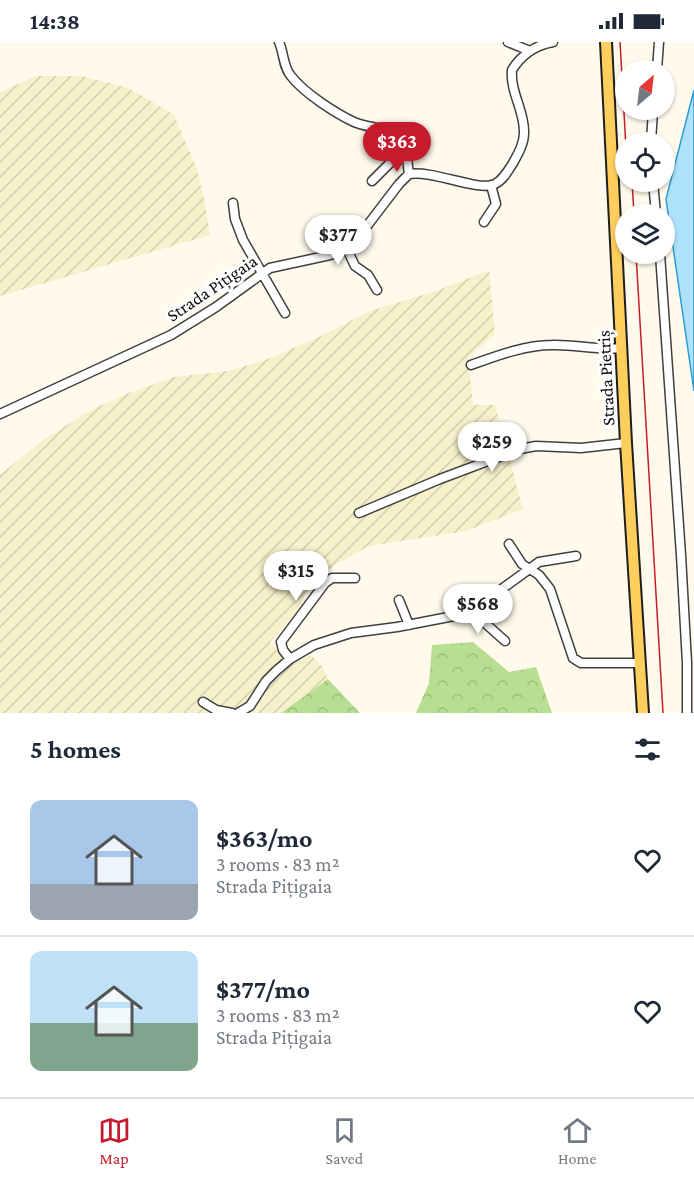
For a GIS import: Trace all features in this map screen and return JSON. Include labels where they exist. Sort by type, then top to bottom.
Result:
[{"type":"main road","name":"Strada Pietriș","points":[[606,42],[626,443],[643,713]]},
{"type":"street","points":[[279,42],[286,68],[297,83],[354,122],[398,135],[401,138],[409,174]]},
{"type":"street","points":[[508,42],[530,51]]},
{"type":"street","points":[[376,290],[368,275],[355,266],[347,249],[409,174],[434,174],[491,185],[501,179],[522,144],[524,129],[514,95],[512,78],[516,65],[537,46],[553,42]]},
{"type":"street","points":[[658,60],[659,42]]},
{"type":"street","points":[[372,181],[405,148]]},
{"type":"street","points":[[484,222],[495,207],[496,201],[491,185]]},
{"type":"street","points":[[233,203],[235,219],[243,240],[285,314]]},
{"type":"street","name":"Strada Pițigaia","points":[[0,414],[171,334],[216,307],[262,272],[283,264],[330,255],[347,249]]},
{"type":"street","points":[[661,264],[681,555],[687,663],[687,713]]},
{"type":"street","points":[[471,365],[524,349],[548,345],[621,348]]},
{"type":"street","points":[[359,513],[520,449],[536,446],[581,448],[626,443]]},
{"type":"street","points":[[509,544],[522,564],[539,575],[554,596],[573,658],[581,663],[639,663]]},
{"type":"street","points":[[238,713],[250,706],[266,681],[290,659],[314,645],[365,631],[454,616],[473,608],[501,591],[530,568],[548,560],[576,556]]},
{"type":"street","points":[[290,659],[281,642],[325,583],[332,578],[355,578]]},
{"type":"street","points":[[399,600],[409,625]]},
{"type":"street","points":[[473,608],[485,623],[505,641]]},
{"type":"street","points":[[203,702],[216,710],[232,713]]},
{"type":"shaded area","points":[[36,76],[82,76],[129,88],[174,115],[197,169],[210,235],[0,296],[0,92]]},
{"type":"shaded area","points":[[489,270],[495,334],[468,357],[473,405],[495,405],[523,509],[466,531],[369,546],[335,565],[310,586],[297,611],[270,642],[289,665],[311,655],[323,667],[328,679],[281,713],[0,713],[0,475],[43,440],[89,411],[126,394],[174,377],[228,371],[265,360],[317,338],[370,311],[439,290]]},
{"type":"green space","points":[[473,642],[509,672],[536,667],[552,713],[416,713],[429,683],[432,645]]},
{"type":"green space","points":[[328,679],[360,713],[281,713]]},
{"type":"water","points":[[694,90],[694,391],[675,261],[675,204],[667,204],[666,199],[668,192],[675,192],[675,164]]},
{"type":"railway","points":[[620,42],[625,132]]},
{"type":"railway","points":[[633,192],[633,204]]},
{"type":"railway","points":[[637,264],[663,713]]}]
